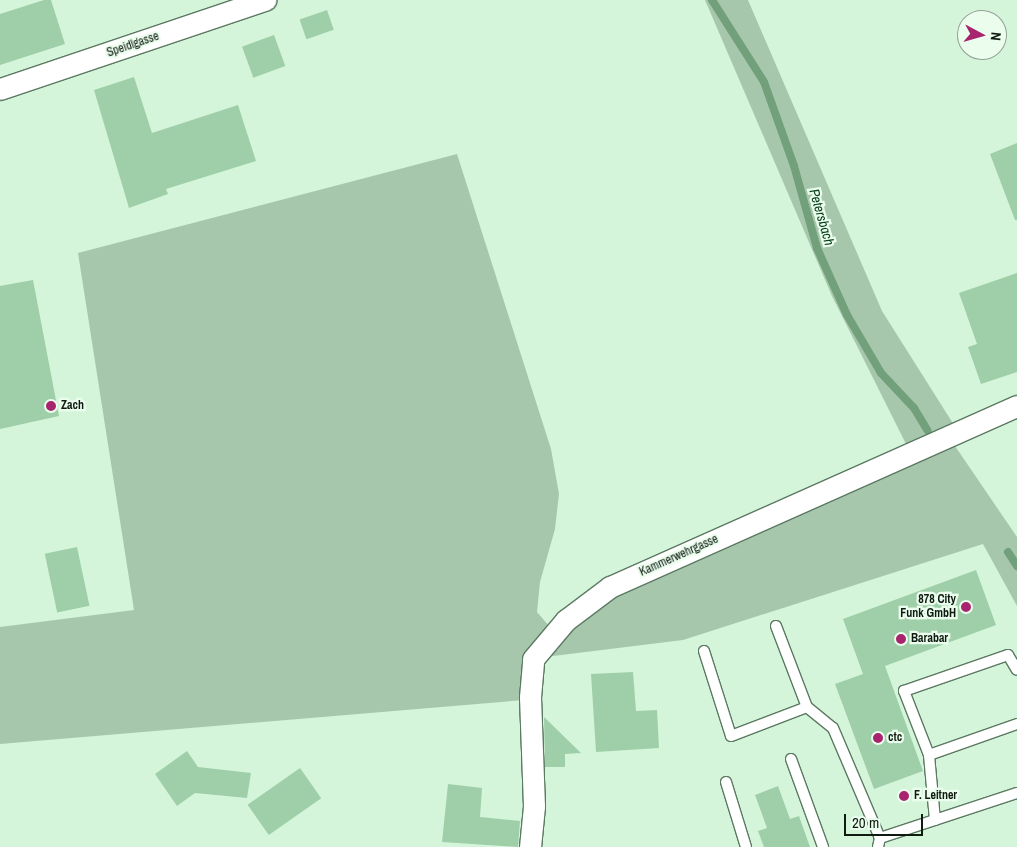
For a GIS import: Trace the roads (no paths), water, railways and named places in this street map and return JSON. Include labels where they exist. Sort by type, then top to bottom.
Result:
[{"type":"street","name":"Speidlgasse","points":[[0,89],[265,0]]},
{"type":"street","name":"Kammerwehrgasse","points":[[530,847],[534,806],[530,698],[533,659],[566,620],[610,587],[1017,406]]},
{"type":"lane","points":[[776,626],[806,707],[833,728],[879,843],[935,820],[1017,793]]},
{"type":"lane","points":[[704,651],[731,736],[806,707]]},
{"type":"lane","points":[[935,820],[929,755],[904,691],[1008,655],[1017,670]]},
{"type":"lane","points":[[929,755],[1017,724]]},
{"type":"lane","points":[[790,759],[823,847]]},
{"type":"lane","points":[[726,782],[746,847]]},
{"type":"waterway","name":"Petersbach","points":[[712,0],[764,82],[794,166],[817,248],[847,315],[881,373],[914,408],[927,430]]},
{"type":"waterway","name":"Petersbach","points":[[1008,552],[1017,566]]},
{"type":"place","name":"Zach","points":[[51,406]]},
{"type":"place","name":"878 City Funk GmbH","points":[[966,607]]},
{"type":"place","name":"Barabar","points":[[901,639]]},
{"type":"place","name":"ctc","points":[[878,738]]},
{"type":"place","name":"F. Leitner","points":[[904,796]]}]
